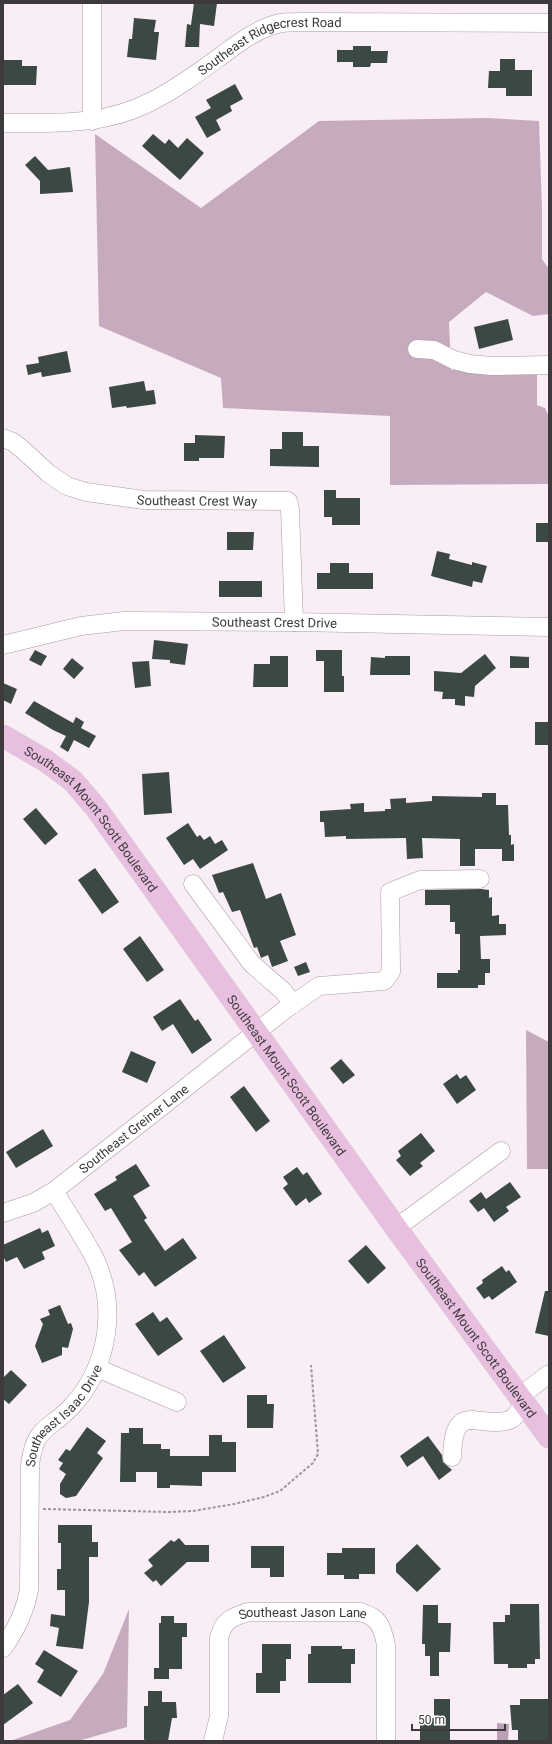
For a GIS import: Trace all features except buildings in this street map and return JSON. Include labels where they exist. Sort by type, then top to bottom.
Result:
[{"type":"main road","name":"Southeast Mount Scott Boulevard","points":[[3,736],[46,761],[73,781],[83,792],[116,835],[396,1228],[549,1437]]},
{"type":"street","points":[[92,3],[92,121]]},
{"type":"street","name":"Southeast Ridgecrest Road","points":[[3,123],[92,121],[120,115],[152,102],[197,74],[254,33],[275,24],[312,22],[549,23]]},
{"type":"street","points":[[417,349],[434,350],[454,360],[470,364],[492,366],[549,366]]},
{"type":"street","name":"Southeast Crest Way","points":[[3,438],[13,442],[48,474],[67,486],[86,492],[144,500],[288,502],[290,508],[294,622]]},
{"type":"street","name":"Southeast Crest Drive","points":[[3,645],[81,626],[106,623],[294,622],[549,627]]},
{"type":"street","name":"Southeast Greiner Lane","points":[[3,1214],[33,1203],[54,1192],[293,1004],[319,986],[325,984],[379,982],[384,981],[389,977],[392,967],[390,892],[420,880],[480,879]]},
{"type":"street","points":[[193,884],[252,964],[283,991],[293,1004]]},
{"type":"street","points":[[396,1228],[501,1151]]},
{"type":"street","name":"Southeast Isaac Drive","points":[[3,1648],[20,1621],[29,1590],[30,1465],[32,1450],[45,1427],[70,1408],[88,1386],[97,1368],[105,1342],[108,1318],[107,1300],[103,1281],[94,1259],[54,1192]]},
{"type":"street","points":[[97,1368],[177,1402]]},
{"type":"street","points":[[452,1457],[453,1437],[460,1424],[471,1420],[490,1422],[506,1421],[516,1416],[521,1400],[549,1374]]},
{"type":"street","name":"Southeast Jason Lane","points":[[213,1741],[219,1716],[220,1638],[223,1626],[232,1617],[248,1612],[360,1612],[371,1615],[379,1622],[386,1644],[386,1741]]},
{"type":"path","points":[[30,1509],[168,1512],[193,1511],[264,1497],[280,1491],[313,1463],[318,1454],[311,1365]]},
{"type":"shaded area","points":[[487,118],[539,121],[542,259],[549,269],[549,314],[533,316],[486,292],[449,322],[451,370],[537,365],[537,405],[545,408],[549,417],[549,484],[390,485],[390,416],[223,408],[221,378],[99,326],[95,134],[201,208],[319,121]]},
{"type":"shaded area","points":[[526,1030],[549,1042],[549,1169],[527,1169]]},
{"type":"shaded area","points":[[129,1609],[127,1727],[78,1741],[10,1741],[70,1720],[103,1674]]},
{"type":"shaded area","points":[[497,1723],[509,1724],[508,1741],[497,1741]]}]
